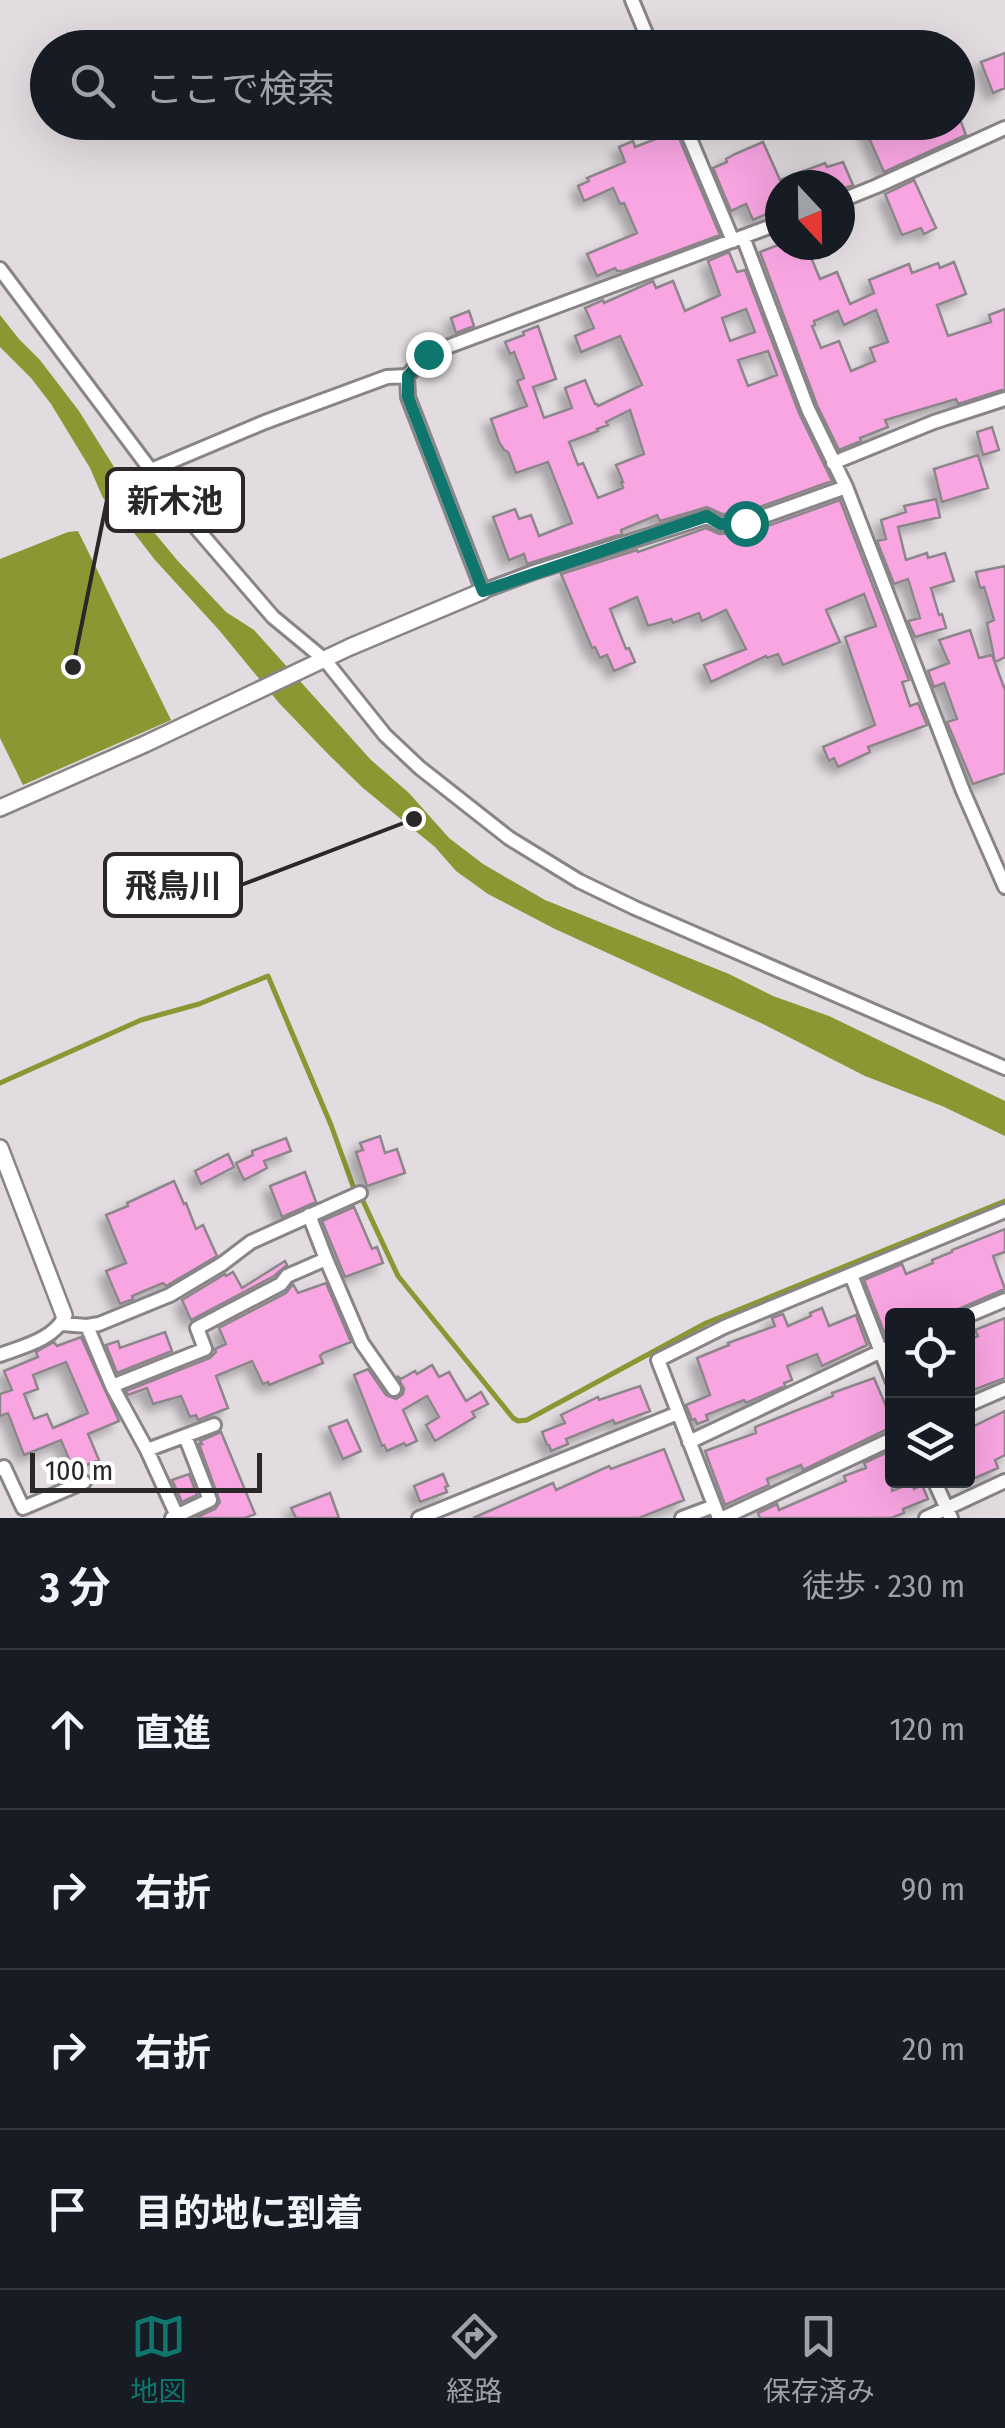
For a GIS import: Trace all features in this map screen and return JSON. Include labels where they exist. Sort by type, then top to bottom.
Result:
[{"type":"street","points":[[632,0],[644,30]]},
{"type":"street","points":[[855,194],[1005,128]]},
{"type":"street","points":[[692,140],[808,409],[846,487],[963,792],[1005,886]]},
{"type":"street","points":[[483,591],[408,397],[408,376],[428,354],[765,229]]},
{"type":"street","points":[[0,268],[191,522],[273,617],[321,662],[385,735],[420,768],[509,838],[579,881],[740,955],[1005,1068]]},
{"type":"street","points":[[151,470],[318,403],[387,378],[408,376]]},
{"type":"street","points":[[833,464],[934,422],[1005,399]]},
{"type":"street","points":[[0,808],[245,698],[350,646],[483,591],[707,516],[720,524],[745,523],[846,487]]},
{"type":"street","points":[[0,1148],[64,1319]]},
{"type":"street","points":[[64,1319],[87,1326],[99,1324],[170,1295],[251,1242],[360,1194]]},
{"type":"street","points":[[718,1514],[658,1360],[724,1327],[1005,1211]]},
{"type":"street","points":[[309,1215],[362,1343],[394,1389]]},
{"type":"street","points":[[112,1386],[205,1349],[196,1328],[326,1259]]},
{"type":"street","points":[[850,1275],[885,1344]]},
{"type":"street","points":[[975,1313],[1005,1300]]},
{"type":"street","points":[[0,1355],[53,1333],[64,1319]]},
{"type":"street","points":[[87,1326],[176,1517],[210,1500],[185,1436]]},
{"type":"street","points":[[689,1442],[885,1349]]},
{"type":"street","points":[[975,1402],[1005,1389]]},
{"type":"street","points":[[419,1518],[678,1413]]},
{"type":"street","points":[[148,1450],[214,1425]]},
{"type":"street","points":[[682,1518],[718,1514],[885,1442]]},
{"type":"street","points":[[0,1469],[4,1468],[23,1508],[84,1482]]},
{"type":"street","points":[[926,1518],[949,1513],[1005,1480]]},
{"type":"street","points":[[938,1488],[949,1513]]},
{"type":"street","points":[[461,1502],[468,1518]]},
{"type":"shaded area","points":[[0,315],[79,411],[139,514],[177,560],[226,612],[254,630],[371,760],[409,793],[449,838],[483,864],[545,900],[829,1016],[1005,1101],[1005,1136],[865,1076],[763,1024],[555,929],[488,894],[456,871],[435,847],[363,788],[279,703],[103,498],[90,468],[51,404],[0,347]]},
{"type":"shaded area","points":[[78,531],[171,720],[23,785],[0,738],[0,559]]},
{"type":"building","points":[[1005,53],[1005,88],[993,93],[981,62]]},
{"type":"building","points":[[653,140],[680,140],[720,235],[623,271],[615,268],[597,276],[587,254],[637,233],[613,188],[584,201],[578,186],[589,181],[587,178],[625,162],[619,147],[633,141],[635,147]]},
{"type":"building","points":[[870,140],[955,140],[884,172]]},
{"type":"building","points":[[763,142],[776,170],[765,170],[765,215],[753,220],[746,204],[731,211],[713,168]]},
{"type":"building","points":[[843,162],[846,170],[806,170],[825,163],[827,167]]},
{"type":"building","points":[[914,180],[936,228],[924,234],[921,228],[902,235],[885,194]]},
{"type":"building","points":[[765,250],[765,260],[812,260],[820,279],[837,272],[850,304],[874,293],[869,280],[909,264],[912,273],[938,263],[940,268],[954,262],[966,294],[937,305],[948,336],[991,322],[989,315],[1005,309],[1005,389],[885,420],[888,427],[839,450],[817,405],[760,252]],"holes":[[[876,310],[888,342],[870,348],[875,361],[851,371],[839,341],[821,348],[812,326],[814,321],[838,311],[844,325]]]},
{"type":"building","points":[[729,252],[737,272],[745,270],[799,413],[832,481],[743,513],[722,514],[707,507],[660,521],[657,515],[621,530],[622,534],[527,564],[524,554],[509,560],[493,517],[515,509],[519,519],[531,515],[539,536],[572,523],[548,462],[516,473],[508,452],[499,442],[491,419],[527,406],[517,381],[524,378],[514,352],[510,354],[505,342],[538,326],[556,379],[533,387],[544,418],[572,408],[565,388],[585,380],[598,406],[642,385],[620,336],[581,352],[575,336],[594,328],[585,308],[653,281],[656,288],[673,281],[685,311],[720,295],[708,261]],"holes":[[[746,309],[755,332],[730,341],[722,318]],[[768,351],[777,375],[748,386],[738,360]],[[630,410],[644,454],[616,465],[623,488],[598,498],[569,442],[598,431],[608,425],[606,422]]]},
{"type":"building","points":[[469,311],[474,326],[456,333],[451,318]]},
{"type":"building","points":[[992,427],[999,450],[983,455],[977,432]]},
{"type":"building","points":[[978,455],[988,488],[942,502],[934,469]]},
{"type":"building","points":[[936,499],[940,517],[898,527],[906,560],[927,553],[928,558],[945,553],[954,581],[931,588],[946,628],[915,637],[908,621],[920,618],[908,579],[894,584],[877,541],[886,539],[881,520],[906,512],[904,506]]},
{"type":"building","points":[[840,500],[909,680],[902,682],[910,706],[918,703],[927,725],[868,747],[870,752],[838,767],[834,758],[829,761],[823,747],[875,725],[845,637],[876,626],[864,594],[826,610],[840,642],[783,665],[778,654],[766,656],[711,682],[704,665],[746,649],[726,610],[702,621],[699,613],[673,623],[671,619],[648,626],[637,597],[610,609],[635,662],[614,671],[607,655],[600,658],[592,648],[561,574],[706,528],[719,534],[748,533]]},
{"type":"building","points":[[1005,566],[1005,657],[995,662],[987,623],[994,620],[976,572]]},
{"type":"building","points":[[970,630],[979,658],[992,655],[1005,690],[1005,773],[973,784],[947,722],[957,719],[944,683],[934,687],[928,671],[949,663],[939,640]]},
{"type":"building","points":[[380,1136],[385,1153],[397,1149],[405,1173],[367,1186],[356,1152],[363,1150],[360,1143]]},
{"type":"building","points":[[286,1138],[291,1151],[264,1161],[267,1168],[244,1180],[236,1163],[253,1155],[252,1151]]},
{"type":"building","points":[[228,1154],[234,1167],[201,1184],[195,1171]]},
{"type":"building","points":[[305,1172],[316,1202],[282,1217],[270,1186]]},
{"type":"building","points":[[174,1181],[196,1229],[203,1225],[217,1256],[166,1286],[163,1283],[120,1304],[106,1271],[126,1263],[106,1215]]},
{"type":"building","points":[[354,1207],[372,1249],[377,1247],[383,1263],[345,1277],[322,1221]]},
{"type":"building","points":[[1005,1229],[1005,1252],[993,1256],[1005,1289],[961,1308],[885,1308],[885,1334],[864,1280],[902,1264],[906,1274]]},
{"type":"building","points":[[285,1261],[287,1265],[274,1276],[191,1320],[182,1300],[233,1272],[242,1288]]},
{"type":"building","points":[[326,1283],[351,1342],[323,1353],[323,1363],[269,1385],[263,1384],[252,1361],[216,1376],[228,1408],[198,1420],[196,1415],[190,1417],[181,1396],[153,1404],[147,1388],[128,1395],[126,1391],[210,1358],[215,1349],[226,1344],[219,1328],[286,1293],[293,1284],[298,1293]]},
{"type":"building","points":[[822,1308],[829,1326],[856,1315],[867,1345],[822,1366],[817,1354],[787,1366],[792,1380],[785,1386],[706,1415],[708,1420],[697,1424],[692,1420],[686,1405],[710,1395],[697,1358],[775,1326],[772,1318],[783,1314],[788,1326]]},
{"type":"building","points":[[1005,1318],[1005,1378],[975,1389],[978,1336],[975,1330]]},
{"type":"building","points":[[165,1332],[172,1351],[117,1373],[106,1345],[118,1341],[120,1348]]},
{"type":"building","points":[[81,1337],[119,1421],[88,1434],[99,1460],[77,1469],[61,1440],[24,1455],[8,1413],[0,1416],[0,1394],[12,1390],[4,1371],[38,1357],[36,1352],[54,1342],[57,1346]],"holes":[[[66,1362],[88,1413],[53,1428],[47,1414],[34,1419],[24,1394],[38,1389],[33,1375]]]},
{"type":"building","points":[[432,1365],[439,1377],[449,1372],[466,1401],[481,1392],[488,1404],[472,1412],[475,1417],[435,1441],[426,1425],[439,1417],[427,1396],[403,1410],[417,1441],[387,1451],[354,1375],[368,1369],[386,1395],[396,1399],[404,1389],[397,1376],[401,1379],[415,1371],[417,1374]]},
{"type":"building","points":[[874,1378],[885,1404],[885,1430],[803,1470],[801,1465],[767,1479],[769,1485],[725,1505],[705,1451],[756,1433],[755,1427],[833,1396],[832,1393]]},
{"type":"building","points":[[640,1386],[650,1411],[615,1424],[613,1420],[566,1439],[568,1444],[551,1451],[542,1432],[565,1423],[561,1415],[598,1397],[599,1400]]},
{"type":"building","points":[[1005,1411],[1005,1455],[995,1460],[998,1468],[975,1478],[975,1426]]},
{"type":"building","points":[[347,1420],[361,1451],[343,1459],[329,1427]]},
{"type":"building","points":[[221,1432],[255,1514],[245,1518],[195,1518],[215,1509],[220,1502],[199,1444]]},
{"type":"building","points":[[664,1449],[684,1500],[639,1518],[473,1518],[553,1483],[556,1490],[609,1466],[611,1469]]},
{"type":"building","points":[[885,1453],[885,1488],[892,1491],[923,1488],[928,1499],[891,1518],[760,1518],[758,1513],[777,1504],[779,1510],[846,1481],[844,1476],[866,1468],[864,1463]]},
{"type":"building","points":[[189,1474],[197,1495],[182,1502],[172,1480]]},
{"type":"building","points":[[443,1474],[447,1492],[420,1502],[414,1486]]},
{"type":"building","points":[[330,1493],[339,1518],[296,1518],[291,1508]]},
{"type":"waterway","points":[[0,1083],[141,1020],[199,1004],[268,976],[353,1186],[398,1276],[518,1421],[527,1420],[706,1323],[1005,1201]]},
{"type":"place","name":"新木池","points":[[73,667]]},
{"type":"place","name":"飛鳥川","points":[[414,819]]},
{"type":"route","points":[[428,354],[408,376],[408,397],[483,591],[707,516],[720,524],[745,523]]}]
